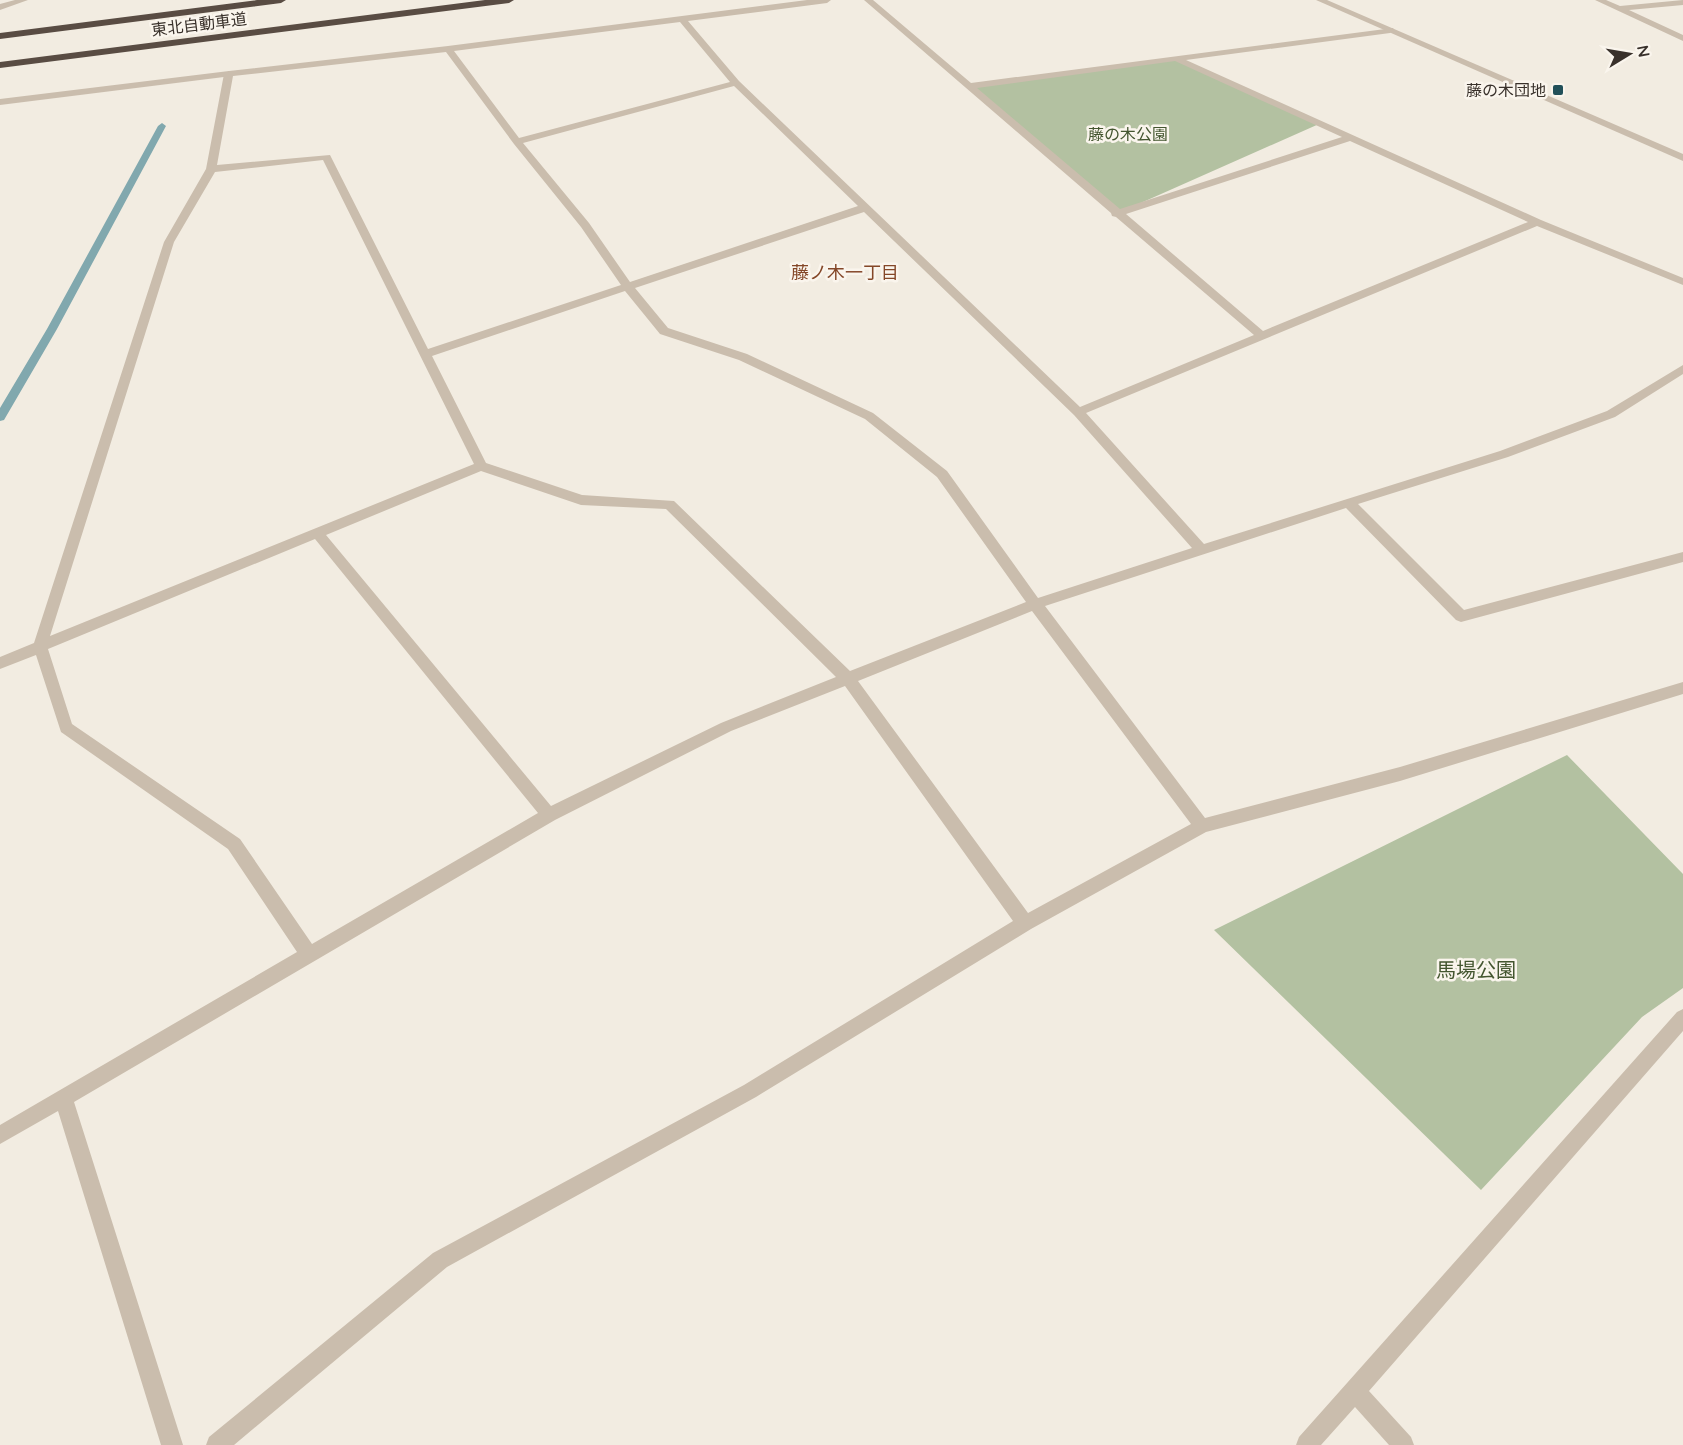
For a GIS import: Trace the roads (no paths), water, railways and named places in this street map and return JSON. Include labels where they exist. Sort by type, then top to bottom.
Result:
[{"type":"highway","name":"東北自動車道","points":[[0,36],[281,0]]},
{"type":"highway","name":"東北自動車道","points":[[0,65],[509,0]]},
{"type":"street","points":[[0,7],[24,0]]},
{"type":"street","points":[[0,102],[448,49],[827,0]]},
{"type":"street","points":[[868,0],[971,86],[1116,214],[1261,335]]},
{"type":"street","points":[[1320,0],[1683,158]]},
{"type":"street","points":[[1599,0],[1683,38]]},
{"type":"street","points":[[1618,9],[1683,2]]},
{"type":"street","points":[[683,20],[736,83],[1078,412],[1201,549]]},
{"type":"street","points":[[971,86],[1390,30]]},
{"type":"street","points":[[448,49],[517,142],[585,225],[627,286],[664,331],[743,357],[869,416],[942,474],[1035,604],[1202,826]]},
{"type":"street","points":[[1177,59],[1538,222],[1683,282]]},
{"type":"street","points":[[229,74],[211,169],[169,242],[40,646],[66,728],[234,844],[309,955]]},
{"type":"street","points":[[517,142],[736,83]]},
{"type":"street","points":[[1116,214],[1349,138]]},
{"type":"street","points":[[211,169],[326,157],[481,466]]},
{"type":"street","points":[[425,354],[864,208]]},
{"type":"street","points":[[1078,412],[1538,222]]},
{"type":"street","points":[[0,1134],[549,815],[726,727],[1035,604],[1201,549],[1504,454],[1611,414],[1683,369]]},
{"type":"street","points":[[0,663],[481,466],[581,500],[669,504],[848,679],[1025,923]]},
{"type":"street","points":[[1348,502],[1461,616],[1683,557]]},
{"type":"street","points":[[318,534],[549,815]]},
{"type":"street","points":[[217,1445],[440,1260],[750,1091],[1025,923],[1202,826],[1400,774],[1683,688]]},
{"type":"street","points":[[1307,1445],[1682,1020]]},
{"type":"street","points":[[63,1098],[172,1445]]},
{"type":"street","points":[[1355,1390],[1403,1445]]},
{"type":"waterway","points":[[0,417],[52,329],[162,126]]},
{"type":"place","name":"藤の木団地","points":[[1558,90]]},
{"type":"district","name":"藤ノ木一丁目","points":[[845,273]]},
{"type":"park label","name":"藤の木公園","points":[[1128,134]]},
{"type":"park label","name":"馬場公園","points":[[1476,970]]}]
